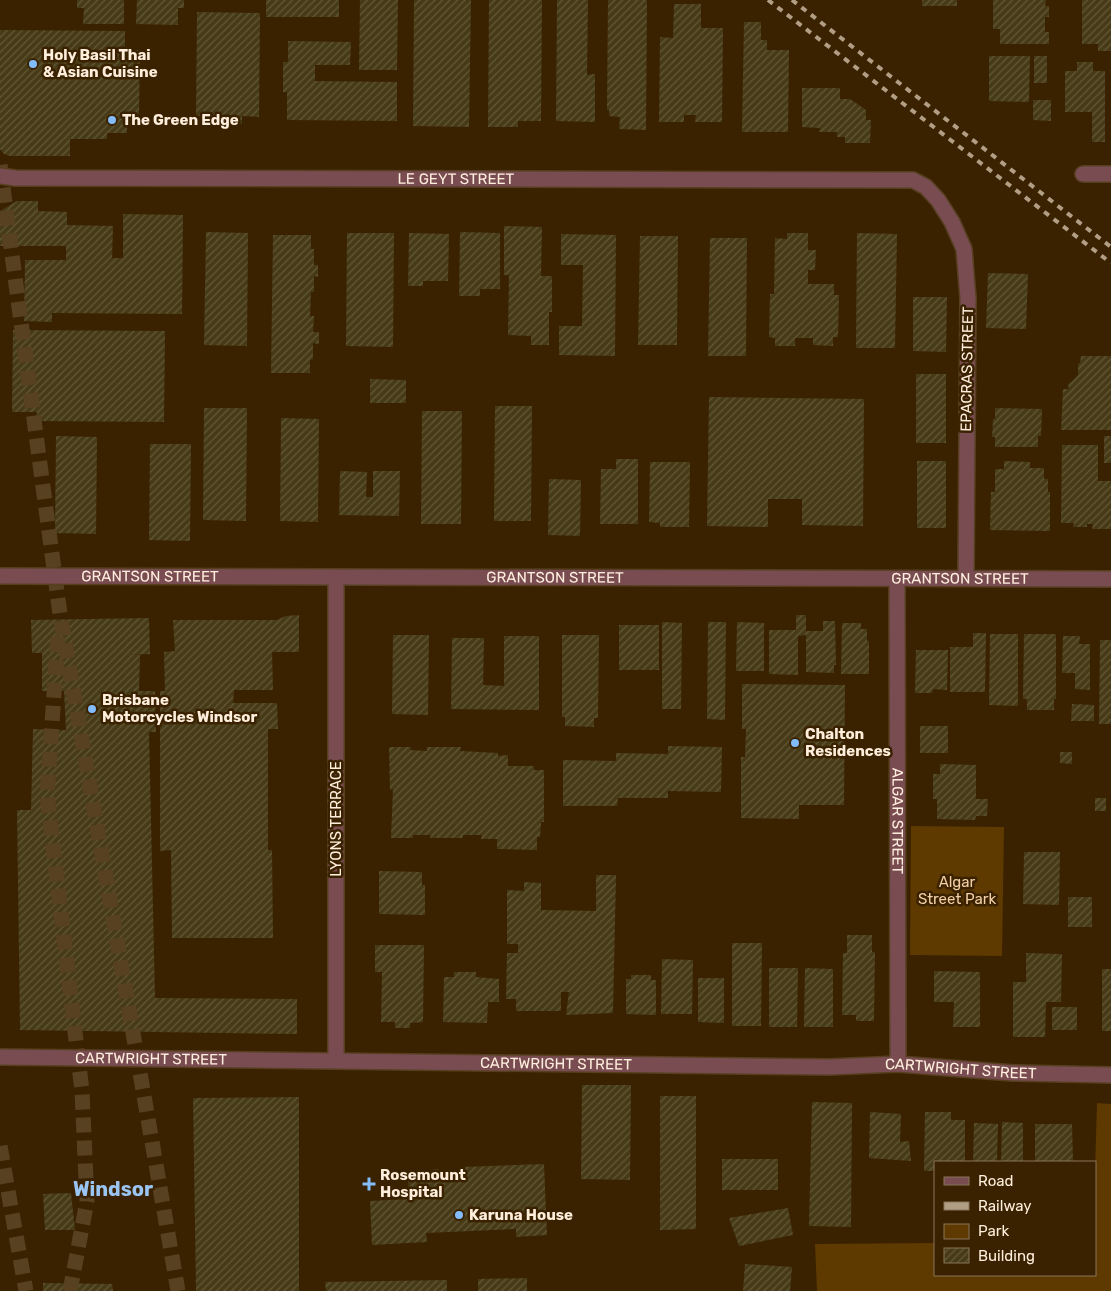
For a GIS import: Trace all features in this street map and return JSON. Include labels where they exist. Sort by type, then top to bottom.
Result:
[{"type":"street","points":[[1082,174],[1111,174]]},
{"type":"street","name":"LE GEYT STREET","points":[[0,176],[15,178],[912,180]]},
{"type":"street","name":"EPACRAS STREET","points":[[912,180],[926,187],[938,200],[952,222],[964,249],[968,298],[966,578]]},
{"type":"street","name":"GRANTSON STREET","points":[[0,576],[1111,580]]},
{"type":"street","name":"LYONS TERRACE","points":[[336,578],[336,1060]]},
{"type":"street","name":"ALGAR STREET","points":[[897,580],[898,1064]]},
{"type":"street","name":"CARTWRIGHT STREET","points":[[0,1057],[830,1067],[898,1064],[1013,1073],[1111,1076]]},
{"type":"green space","name":"Algar Street Park","points":[[911,826],[1004,827],[1002,956],[910,955]]},
{"type":"green space","points":[[1097,1103],[1111,1104],[1111,1291],[817,1291],[815,1244],[934,1243],[934,1276],[1096,1276]]},
{"type":"building","points":[[77,0],[124,0],[124,24],[83,24],[84,8],[77,8]]},
{"type":"building","points":[[137,0],[184,0],[184,8],[178,8],[178,25],[136,24]]},
{"type":"building","points":[[266,0],[339,0],[339,17],[266,17]]},
{"type":"building","points":[[360,0],[398,0],[397,70],[359,70]]},
{"type":"building","points":[[414,0],[471,0],[469,127],[413,126]]},
{"type":"building","points":[[489,0],[542,0],[541,121],[518,121],[518,127],[488,127]]},
{"type":"building","points":[[557,0],[588,0],[587,75],[595,74],[595,122],[556,121]]},
{"type":"building","points":[[608,0],[647,0],[646,130],[619,129],[620,117],[609,116],[609,110],[607,110]]},
{"type":"building","points":[[922,0],[957,0],[957,6],[922,6]]},
{"type":"building","points":[[993,0],[1046,0],[1045,6],[1049,6],[1049,17],[1045,17],[1045,32],[1049,32],[1049,44],[1000,44],[1000,29],[993,29]]},
{"type":"building","points":[[1082,0],[1111,0],[1111,51],[1098,51],[1098,44],[1082,44]]},
{"type":"building","points":[[674,4],[701,4],[701,28],[723,28],[722,122],[695,122],[696,115],[684,115],[684,122],[659,122],[660,37],[673,38]]},
{"type":"building","points":[[197,12],[260,13],[259,117],[242,116],[242,124],[212,124],[212,116],[196,116]]},
{"type":"building","points":[[744,22],[761,22],[761,40],[767,40],[767,50],[789,50],[788,132],[742,132]]},
{"type":"building","points":[[0,30],[125,31],[125,50],[140,50],[139,114],[127,114],[127,133],[107,133],[107,139],[70,139],[70,156],[10,156],[4,154],[0,149]]},
{"type":"building","points":[[288,41],[351,42],[350,65],[315,65],[315,81],[397,82],[397,121],[287,120],[287,92],[283,92],[283,62],[288,62]]},
{"type":"building","points":[[989,56],[1030,56],[1029,102],[989,101]]},
{"type":"building","points":[[1034,56],[1047,56],[1047,83],[1034,83]]},
{"type":"building","points":[[1077,62],[1093,62],[1093,71],[1105,71],[1105,142],[1092,142],[1092,112],[1065,112],[1065,71],[1077,71]]},
{"type":"building","points":[[802,88],[840,88],[840,99],[850,99],[866,110],[866,120],[871,120],[870,143],[845,143],[845,137],[837,137],[837,132],[819,132],[820,128],[802,127]]},
{"type":"building","points":[[1033,100],[1051,100],[1051,121],[1033,120]]},
{"type":"building","points":[[17,201],[38,201],[38,211],[67,212],[67,225],[113,226],[112,258],[123,258],[123,214],[183,215],[182,314],[52,313],[52,322],[24,321],[25,260],[66,260],[66,246],[0,246],[0,211]]},
{"type":"building","points":[[504,226],[542,227],[541,276],[552,276],[552,312],[549,312],[549,345],[531,345],[531,336],[508,335],[509,275],[504,275]]},
{"type":"building","points":[[206,232],[248,233],[247,346],[204,345]]},
{"type":"building","points":[[460,232],[500,233],[500,289],[480,289],[480,296],[459,296]]},
{"type":"building","points":[[347,233],[394,233],[393,347],[346,346]]},
{"type":"building","points":[[409,233],[449,234],[448,281],[423,281],[423,286],[408,286]]},
{"type":"building","points":[[787,233],[808,233],[808,250],[816,250],[815,270],[808,270],[808,284],[834,284],[834,295],[839,295],[838,337],[833,337],[833,346],[813,345],[813,338],[795,338],[795,346],[775,346],[775,338],[769,337],[770,294],[774,294],[775,238],[787,239]]},
{"type":"building","points":[[857,233],[897,234],[895,348],[856,348]]},
{"type":"building","points":[[561,234],[616,235],[615,356],[559,355],[559,326],[582,326],[583,265],[561,265]]},
{"type":"building","points":[[273,235],[311,235],[311,249],[314,249],[314,265],[318,265],[318,277],[314,276],[314,292],[311,292],[310,316],[314,316],[313,332],[319,332],[319,344],[313,343],[313,359],[310,360],[310,373],[271,373]]},
{"type":"building","points":[[640,236],[678,236],[677,345],[638,345]]},
{"type":"building","points":[[710,238],[747,238],[746,356],[708,356]]},
{"type":"building","points":[[988,273],[1028,274],[1026,329],[986,328]]},
{"type":"building","points":[[913,297],[947,297],[946,352],[913,351]]},
{"type":"building","points":[[13,330],[165,331],[164,422],[36,421],[37,412],[12,412]]},
{"type":"building","points":[[1081,356],[1111,356],[1111,430],[1061,430],[1063,389],[1069,389],[1068,385],[1078,375],[1078,363],[1080,364]]},
{"type":"building","points":[[916,374],[946,374],[946,443],[916,443]]},
{"type":"building","points":[[370,379],[406,380],[406,403],[370,403]]},
{"type":"building","points":[[709,397],[864,399],[863,526],[802,525],[802,499],[768,499],[768,527],[707,526]]},
{"type":"building","points":[[495,406],[532,406],[531,521],[494,521]]},
{"type":"building","points":[[204,408],[247,408],[246,521],[203,520]]},
{"type":"building","points":[[995,408],[1042,409],[1041,436],[1038,436],[1038,447],[995,447],[995,437],[992,437]]},
{"type":"building","points":[[422,411],[462,411],[461,524],[421,524]]},
{"type":"building","points":[[281,418],[319,419],[318,522],[280,521]]},
{"type":"building","points":[[56,436],[97,437],[96,534],[55,533]]},
{"type":"building","points":[[1104,436],[1111,436],[1111,463],[1104,463]]},
{"type":"building","points":[[150,444],[191,444],[190,541],[149,540]]},
{"type":"building","points":[[1062,445],[1098,445],[1098,481],[1111,481],[1111,529],[1092,529],[1093,524],[1087,524],[1087,527],[1073,527],[1074,523],[1061,523]]},
{"type":"building","points":[[616,459],[638,459],[638,524],[600,524],[601,469],[616,469]]},
{"type":"building","points":[[917,461],[946,461],[946,528],[917,528]]},
{"type":"building","points":[[1004,461],[1030,462],[1030,468],[1044,468],[1044,479],[1048,479],[1048,492],[1050,492],[1050,531],[990,530],[991,492],[995,492],[995,469],[1004,469]]},
{"type":"building","points":[[650,462],[690,462],[689,527],[660,527],[660,523],[649,522]]},
{"type":"building","points":[[340,471],[367,472],[366,497],[373,497],[373,471],[400,471],[399,516],[339,515]]},
{"type":"building","points":[[549,479],[581,480],[580,536],[548,535]]},
{"type":"building","points":[[299,615],[299,652],[272,652],[273,690],[234,690],[233,703],[277,703],[278,729],[268,729],[268,850],[272,850],[273,938],[172,938],[171,850],[160,851],[160,691],[165,691],[164,652],[175,651],[173,620],[277,620],[286,616]]},
{"type":"building","points":[[796,615],[806,615],[806,631],[823,631],[823,621],[835,621],[836,665],[834,665],[834,673],[806,672],[806,635],[798,636],[798,675],[769,674],[769,630],[796,630]]},
{"type":"building","points":[[149,618],[150,654],[128,655],[140,655],[139,691],[155,691],[156,732],[149,732],[155,998],[297,999],[297,1034],[20,1030],[17,810],[31,810],[33,729],[66,730],[64,691],[42,691],[42,653],[32,653],[31,620]]},
{"type":"building","points":[[662,622],[682,623],[681,709],[662,709]]},
{"type":"building","points":[[708,622],[726,622],[725,720],[707,719]]},
{"type":"building","points":[[737,622],[764,623],[764,671],[736,671]]},
{"type":"building","points":[[842,623],[861,623],[861,629],[867,629],[869,674],[841,674]]},
{"type":"building","points":[[619,625],[659,625],[659,670],[619,670]]},
{"type":"building","points":[[973,633],[986,633],[985,692],[950,692],[950,647],[973,647]]},
{"type":"building","points":[[990,634],[1018,634],[1018,706],[989,705]]},
{"type":"building","points":[[1024,634],[1056,634],[1056,699],[1054,699],[1054,710],[1027,710],[1027,699],[1023,699]]},
{"type":"building","points":[[393,635],[429,635],[428,715],[392,714]]},
{"type":"building","points":[[562,635],[599,635],[598,718],[594,718],[594,727],[565,726],[565,717],[562,717]]},
{"type":"building","points":[[504,636],[539,636],[539,710],[451,709],[452,638],[484,638],[483,685],[504,686]]},
{"type":"building","points":[[1063,636],[1080,636],[1079,644],[1090,644],[1090,690],[1075,689],[1075,673],[1062,673]]},
{"type":"building","points":[[1100,640],[1111,640],[1111,724],[1099,724]]},
{"type":"building","points":[[916,650],[948,650],[947,690],[933,689],[932,693],[915,693]]},
{"type":"building","name":"Chalton Residences","points":[[742,684],[845,685],[844,805],[799,805],[799,819],[741,818],[741,757],[745,757],[746,729],[742,729]]},
{"type":"building","points":[[1072,704],[1094,705],[1094,721],[1071,721]]},
{"type":"building","points":[[920,726],[948,726],[948,753],[920,753]]},
{"type":"building","points":[[668,746],[722,747],[721,792],[668,791],[668,798],[618,798],[617,806],[563,806],[563,760],[616,761],[616,753],[668,754]]},
{"type":"building","points":[[389,747],[411,747],[410,750],[427,751],[427,747],[461,747],[460,751],[498,753],[498,756],[508,755],[508,766],[534,766],[534,770],[544,770],[544,822],[541,822],[540,837],[537,837],[537,850],[497,849],[497,839],[481,839],[482,835],[463,835],[463,838],[430,838],[431,835],[413,835],[413,838],[391,838],[393,789],[390,790]]},
{"type":"building","points":[[1060,752],[1072,752],[1072,764],[1060,763]]},
{"type":"building","points":[[940,764],[976,765],[976,799],[988,799],[987,816],[976,816],[975,820],[937,819],[937,799],[933,799],[933,774],[940,774]]},
{"type":"building","points":[[1095,798],[1106,798],[1106,811],[1095,811]]},
{"type":"building","points":[[1024,852],[1060,852],[1059,905],[1023,904]]},
{"type":"building","points":[[379,871],[422,872],[422,885],[425,885],[425,915],[379,914]]},
{"type":"building","points":[[596,875],[616,875],[613,1013],[566,1015],[569,992],[561,992],[561,1011],[516,1011],[516,999],[506,999],[507,953],[518,953],[518,944],[507,944],[507,890],[524,891],[524,882],[541,883],[541,910],[596,911]]},
{"type":"building","points":[[1068,897],[1092,897],[1092,927],[1068,927]]},
{"type":"building","points":[[847,935],[872,935],[872,952],[875,952],[874,1021],[856,1021],[856,1015],[842,1015],[843,953],[847,953]]},
{"type":"building","points":[[732,943],[762,943],[761,1026],[732,1026]]},
{"type":"building","points":[[375,945],[424,945],[423,1022],[410,1023],[410,1028],[395,1028],[395,1022],[381,1022],[382,972],[375,972]]},
{"type":"building","points":[[1026,953],[1062,954],[1061,1002],[1046,1002],[1045,1037],[1013,1037],[1013,982],[1026,982]]},
{"type":"building","points":[[662,959],[693,960],[692,1014],[661,1014]]},
{"type":"building","points":[[769,968],[798,968],[797,1027],[769,1027]]},
{"type":"building","points":[[805,968],[833,969],[833,1027],[804,1027]]},
{"type":"building","points":[[1102,969],[1111,969],[1111,1031],[1102,1031]]},
{"type":"building","points":[[934,971],[980,972],[980,1027],[953,1027],[954,1002],[934,1002]]},
{"type":"building","points":[[454,972],[476,972],[476,977],[499,979],[499,1002],[488,1002],[487,1023],[443,1022],[444,977],[454,977]]},
{"type":"building","points":[[631,975],[651,975],[651,980],[656,980],[656,1015],[626,1014],[626,979],[631,979]]},
{"type":"building","points":[[698,978],[724,978],[724,1023],[698,1022]]},
{"type":"building","points":[[1052,1007],[1077,1007],[1077,1030],[1052,1030]]},
{"type":"building","points":[[582,1085],[631,1085],[630,1180],[581,1179]]},
{"type":"building","points":[[660,1096],[696,1096],[696,1229],[660,1230]]},
{"type":"building","points":[[299,1097],[299,1291],[196,1291],[193,1098]]},
{"type":"building","points":[[812,1102],[852,1103],[851,1227],[809,1226]]},
{"type":"building","points":[[870,1112],[901,1114],[900,1142],[909,1141],[911,1161],[869,1158]]},
{"type":"building","points":[[925,1112],[951,1112],[951,1120],[965,1120],[965,1161],[934,1161],[934,1171],[924,1171]]},
{"type":"building","points":[[1002,1122],[1023,1123],[1023,1161],[1001,1161]]},
{"type":"building","points":[[974,1123],[998,1124],[997,1161],[973,1161]]},
{"type":"building","points":[[1035,1124],[1072,1124],[1073,1161],[1035,1161]]},
{"type":"building","points":[[722,1159],[778,1159],[778,1190],[722,1190]]},
{"type":"building","name":"Karuna House","points":[[544,1164],[547,1235],[516,1237],[516,1229],[426,1233],[427,1242],[372,1245],[370,1201],[409,1199],[408,1177],[418,1177],[418,1174],[428,1174],[432,1170],[438,1169],[442,1174],[462,1173],[462,1167]]},
{"type":"building","points":[[71,1193],[75,1230],[45,1230],[43,1194]]},
{"type":"building","points":[[788,1208],[793,1235],[739,1246],[729,1218]]},
{"type":"building","points":[[745,1264],[792,1267],[790,1291],[743,1291]]},
{"type":"building","points":[[527,1278],[527,1291],[478,1291],[478,1279]]},
{"type":"building","points":[[447,1280],[447,1291],[326,1291],[325,1282]]},
{"type":"building","points":[[43,1283],[112,1284],[113,1291],[43,1291]]},
{"type":"tunnel","points":[[0,165],[60,614],[178,1291]]},
{"type":"tunnel","points":[[58,637],[47,795],[82,1091],[87,1201],[70,1291]]},
{"type":"tunnel","points":[[0,1146],[26,1291]]},
{"type":"railway","points":[[768,0],[1111,263]]},
{"type":"railway","points":[[792,0],[1111,247]]},
{"type":"place","name":"Holy Basil Thai & Asian Cuisine","points":[[33,64]]},
{"type":"place","name":"The Green Edge","points":[[112,120]]},
{"type":"place","name":"Brisbane Motorcycles Windsor","points":[[92,709]]},
{"type":"place","name":"Chalton Residences","points":[[795,743]]},
{"type":"place","name":"Rosemount Hospital","points":[[369,1184]]},
{"type":"place","name":"Karuna House","points":[[459,1215]]},
{"type":"district","name":"Windsor","points":[[113,1189]]}]
